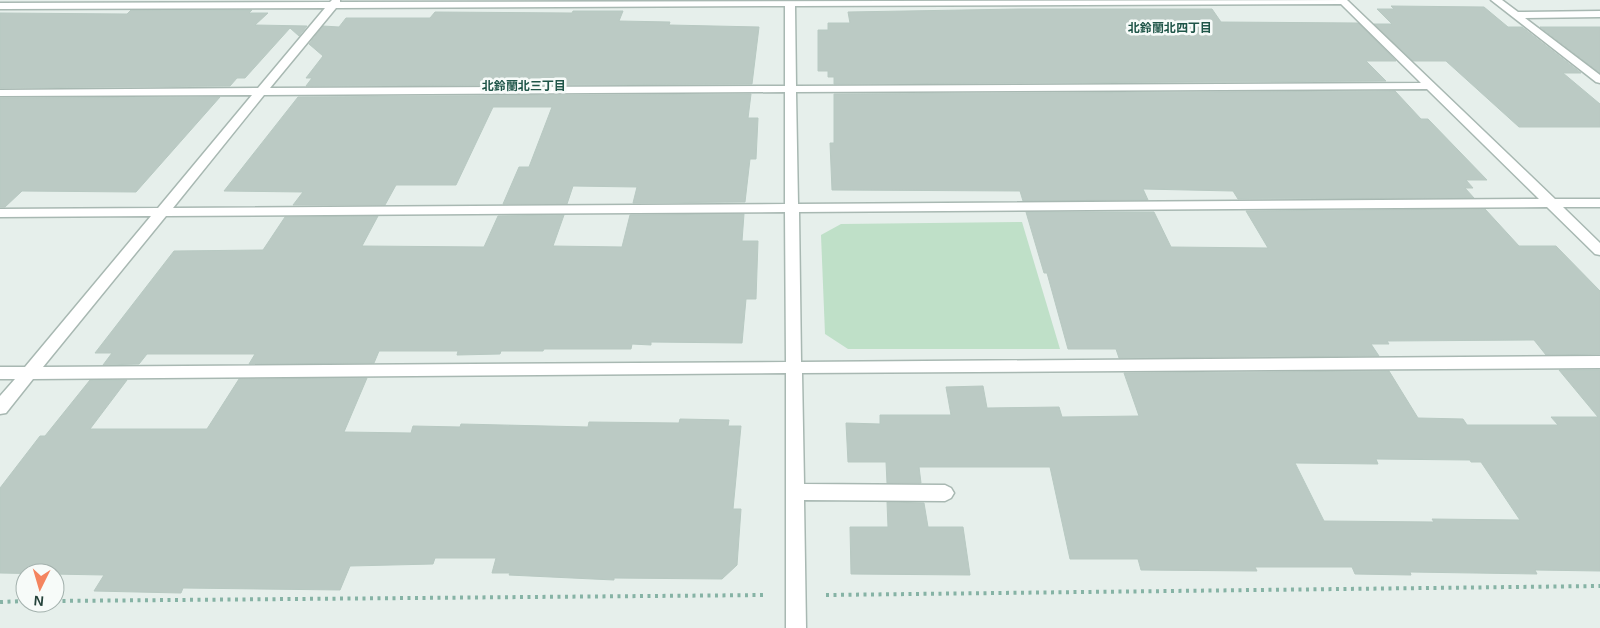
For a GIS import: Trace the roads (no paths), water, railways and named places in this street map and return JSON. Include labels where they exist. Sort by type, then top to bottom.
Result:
[{"type":"street","points":[[1496,0],[1600,80]]},
{"type":"street","points":[[0,6],[335,3],[1342,1],[1600,251]]},
{"type":"street","points":[[790,2],[796,628]]},
{"type":"street","points":[[0,408],[335,3]]},
{"type":"street","points":[[1516,15],[1600,14]]},
{"type":"street","points":[[0,93],[1430,86]]},
{"type":"street","points":[[0,213],[1600,203]]},
{"type":"street","points":[[0,373],[1600,362]]},
{"type":"street","points":[[795,492],[945,493]]},
{"type":"district","name":"北鈴蘭北四丁目","points":[[1170,28]]},
{"type":"district","name":"北鈴蘭北三丁目","points":[[524,86]]}]
